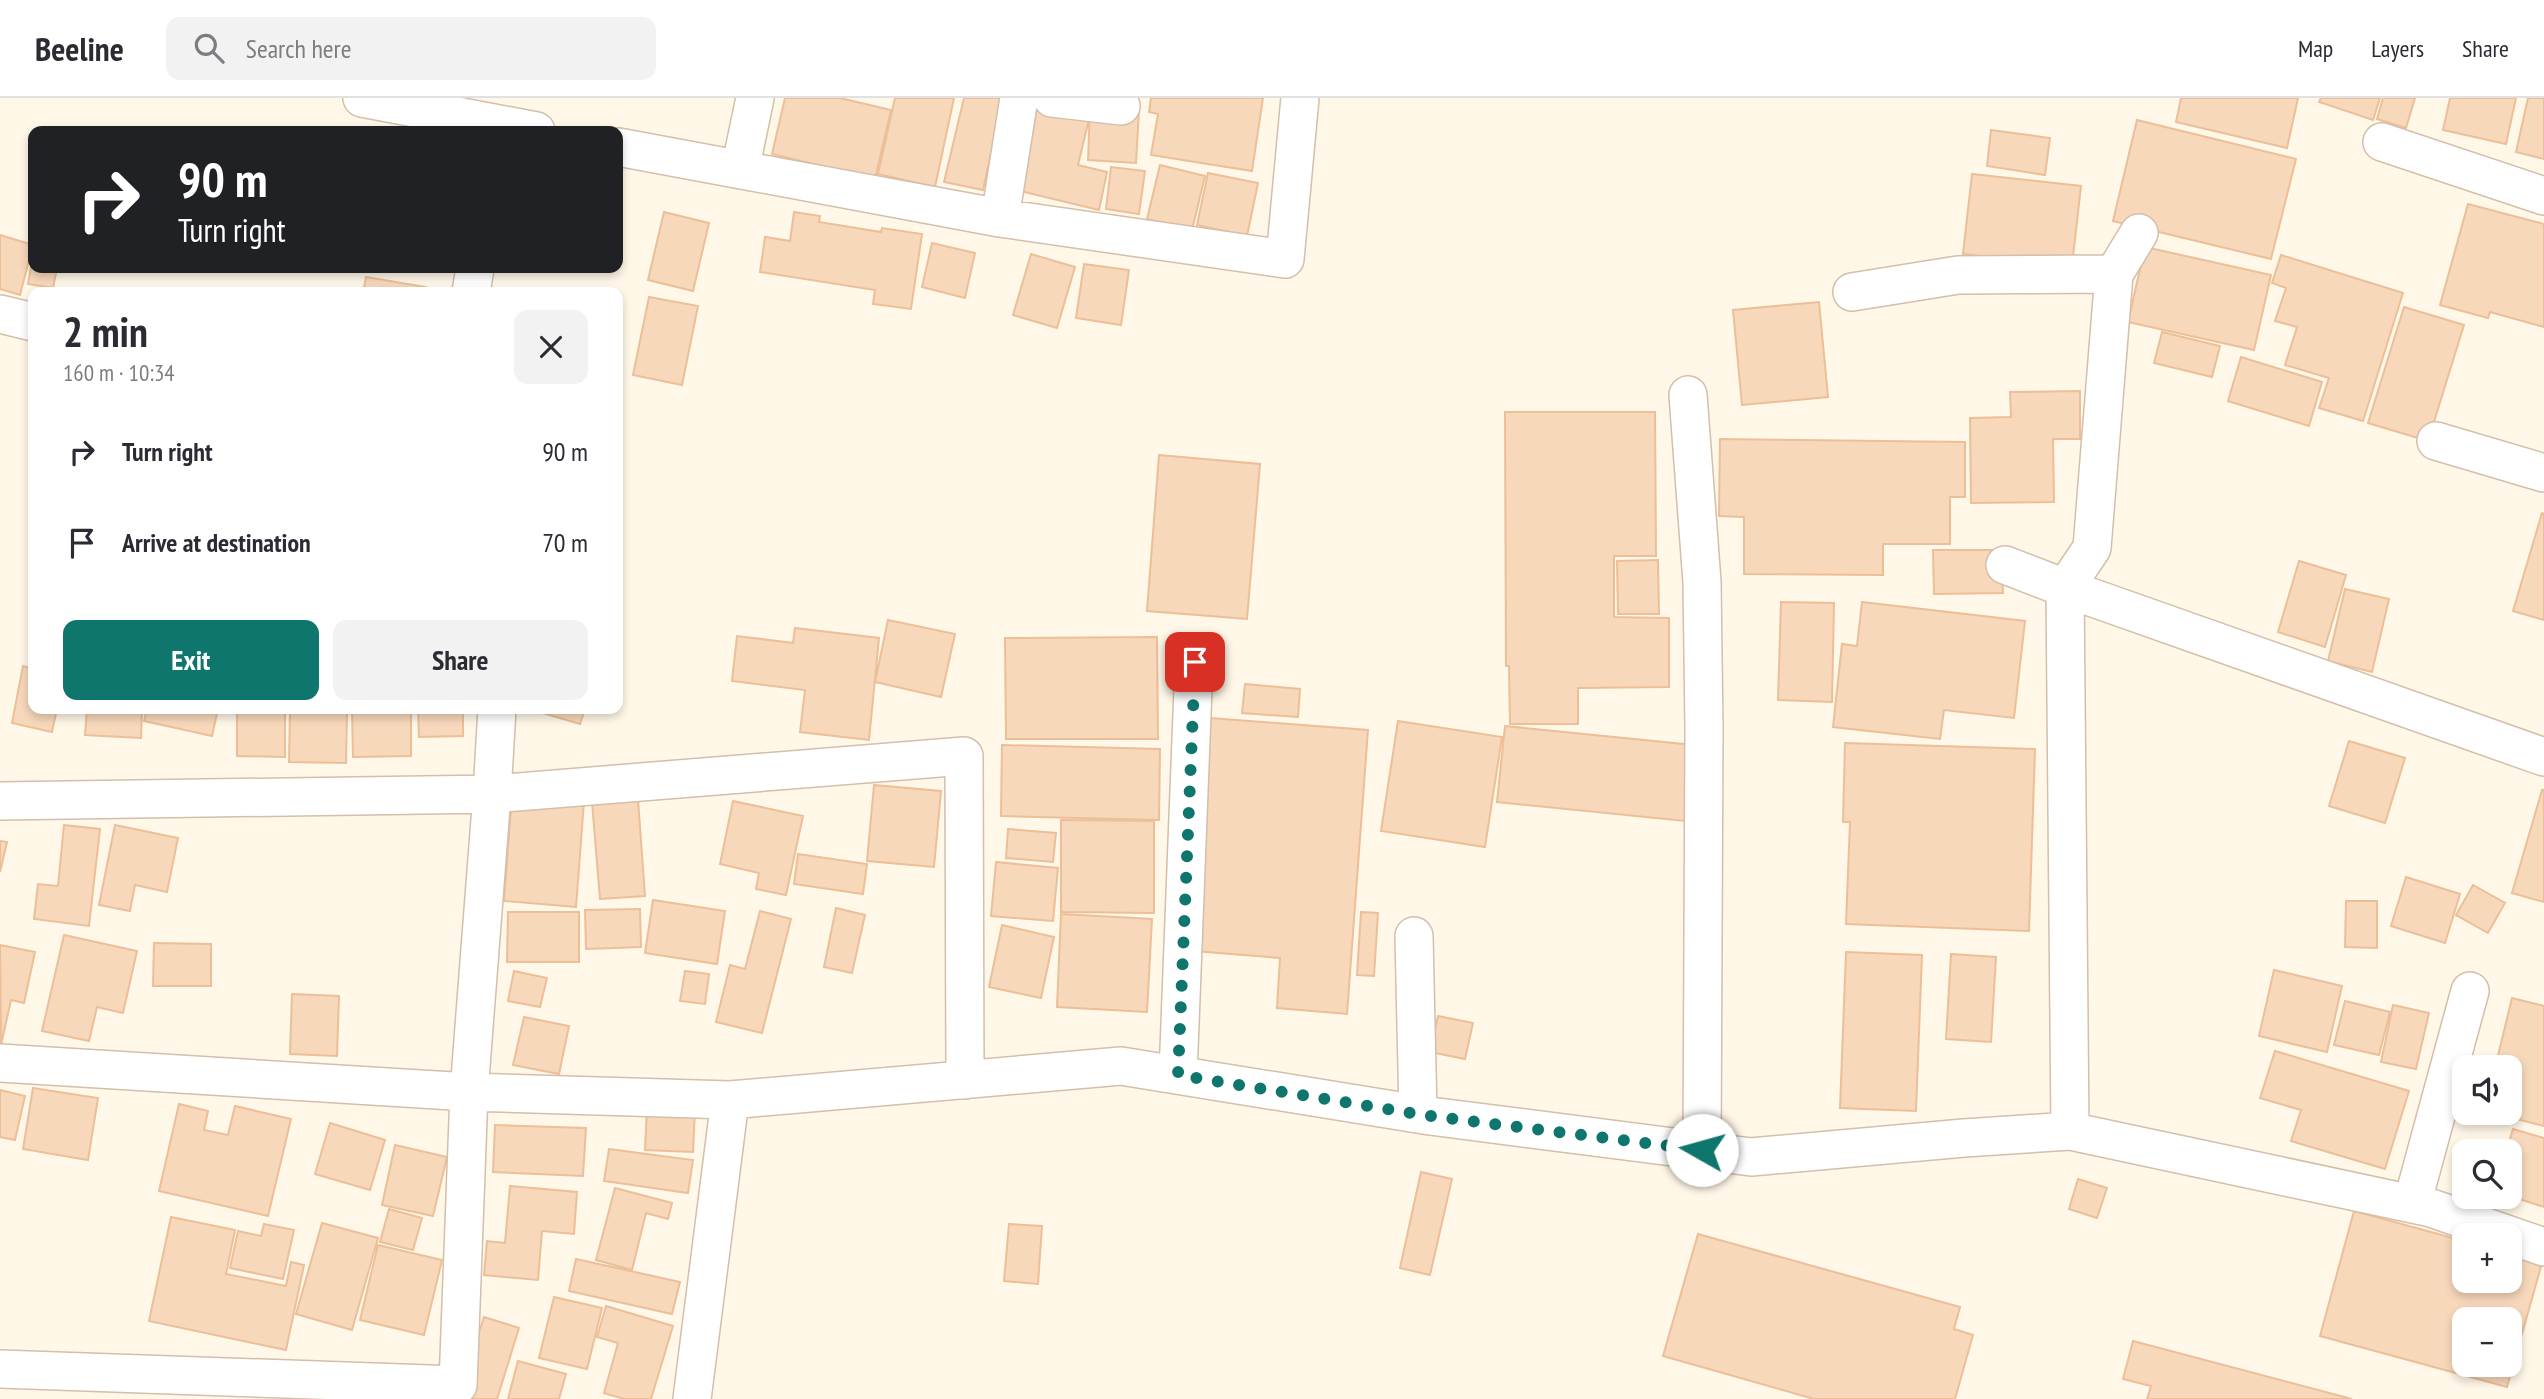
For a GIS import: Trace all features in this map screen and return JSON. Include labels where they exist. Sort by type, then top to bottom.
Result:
[{"type":"street","points":[[362,98],[501,118],[523,126]]},
{"type":"street","points":[[740,170],[755,98]]},
{"type":"street","points":[[1000,218],[1019,98]]},
{"type":"street","points":[[1052,98],[1121,106]]},
{"type":"street","points":[[623,148],[1000,218],[1285,259],[1300,98]]},
{"type":"street","points":[[2382,142],[2544,196]]},
{"type":"street","points":[[2070,1131],[2064,588],[2092,548],[2115,274],[2139,233]]},
{"type":"street","points":[[1852,292],[1958,275],[2115,274]]},
{"type":"street","points":[[0,314],[28,321]]},
{"type":"street","points":[[1688,395],[1702,582],[1702,1150]]},
{"type":"street","points":[[2436,441],[2544,474]]},
{"type":"street","points":[[2006,565],[2064,588],[2544,757]]},
{"type":"street","points":[[1178,1075],[1195,662]]},
{"type":"street","points":[[0,1369],[456,1392],[468,1092],[492,794],[496,714]]},
{"type":"street","points":[[0,801],[492,794],[964,756],[965,1080]]},
{"type":"street","points":[[1414,936],[1418,1114]]},
{"type":"street","points":[[2412,1204],[2470,991]]},
{"type":"street","points":[[0,1063],[468,1092],[730,1100],[1121,1066],[1418,1114],[1751,1157],[2070,1131],[2431,1208],[2544,1247]]},
{"type":"street","points":[[692,1399],[730,1100]]},
{"type":"building","points":[[785,98],[840,98],[891,110],[875,179],[772,154]]},
{"type":"building","points":[[895,98],[954,98],[935,187],[878,174]]},
{"type":"building","points":[[964,98],[1003,98],[983,190],[944,182]]},
{"type":"building","points":[[1151,98],[1263,98],[1252,171],[1151,155],[1158,114],[1149,112]]},
{"type":"building","points":[[2181,98],[2298,98],[2287,148],[2176,122]]},
{"type":"building","points":[[2321,98],[2380,98],[2373,120],[2319,102]]},
{"type":"building","points":[[2383,98],[2415,98],[2406,128],[2377,119]]},
{"type":"building","points":[[2450,98],[2516,98],[2506,144],[2443,130]]},
{"type":"building","points":[[2528,98],[2544,98],[2544,159],[2516,152]]},
{"type":"building","points":[[1036,103],[1090,115],[1078,165],[1107,172],[1099,210],[1016,190]]},
{"type":"building","points":[[1090,108],[1139,110],[1136,163],[1088,160]]},
{"type":"building","points":[[2137,120],[2296,159],[2271,259],[2113,221]]},
{"type":"building","points":[[1991,130],[2050,138],[2045,175],[1987,166]]},
{"type":"building","points":[[1160,165],[1205,176],[1192,230],[1147,219]]},
{"type":"building","points":[[1111,167],[1145,171],[1139,214],[1106,209]]},
{"type":"building","points":[[1208,173],[1258,183],[1247,236],[1197,225]]},
{"type":"building","points":[[1972,174],[2081,186],[2072,266],[1963,254]]},
{"type":"building","points":[[2468,204],[2544,224],[2544,327],[2490,312],[2488,318],[2440,305]]},
{"type":"building","points":[[664,212],[709,223],[693,291],[648,280]]},
{"type":"building","points":[[794,212],[820,216],[819,222],[881,232],[882,228],[922,234],[911,309],[873,304],[875,290],[760,272],[765,237],[790,241]]},
{"type":"building","points":[[0,235],[28,243],[28,264],[20,295],[0,289]]},
{"type":"building","points":[[932,243],[975,253],[965,298],[922,287]]},
{"type":"building","points":[[2145,247],[2271,275],[2254,350],[2128,322]]},
{"type":"building","points":[[1031,254],[1075,267],[1057,328],[1013,315]]},
{"type":"building","points":[[2281,255],[2403,293],[2363,421],[2319,408],[2329,378],[2285,365],[2297,327],[2275,321],[2286,288],[2272,283]]},
{"type":"building","points":[[1084,264],[1129,270],[1121,325],[1076,318]]},
{"type":"building","points":[[30,273],[56,273],[53,287],[28,284]]},
{"type":"building","points":[[366,277],[426,287],[364,287]]},
{"type":"building","points":[[649,297],[698,306],[682,385],[633,375]]},
{"type":"building","points":[[1819,302],[1828,397],[1742,405],[1733,310]]},
{"type":"building","points":[[2404,307],[2464,325],[2428,441],[2368,423]]},
{"type":"building","points":[[2162,332],[2220,346],[2212,377],[2154,363]]},
{"type":"building","points":[[2241,357],[2322,382],[2309,426],[2228,401]]},
{"type":"building","points":[[2080,391],[2080,439],[2053,439],[2054,502],[1971,503],[1970,418],[2011,417],[2010,392]]},
{"type":"building","points":[[1505,412],[1655,412],[1656,556],[1614,556],[1614,617],[1669,618],[1669,687],[1578,688],[1578,724],[1510,724],[1509,666],[1506,666]]},
{"type":"building","points":[[1720,439],[1965,442],[1965,497],[1950,497],[1950,544],[1883,544],[1883,575],[1744,574],[1744,517],[1719,516]]},
{"type":"building","points":[[1159,455],[1260,464],[1247,619],[1147,611]]},
{"type":"building","points":[[2542,513],[2544,514],[2544,620],[2513,611]]},
{"type":"building","points":[[1933,550],[2002,550],[2003,593],[1934,594]]},
{"type":"building","points":[[1658,560],[1659,614],[1618,614],[1617,561]]},
{"type":"building","points":[[2299,561],[2346,575],[2325,647],[2278,632]]},
{"type":"building","points":[[2345,589],[2389,599],[2372,672],[2328,661]]},
{"type":"building","points":[[1781,602],[1834,603],[1832,702],[1778,700]]},
{"type":"building","points":[[1862,602],[2025,621],[2014,718],[1944,710],[1940,739],[1833,727],[1842,644],[1857,646]]},
{"type":"building","points":[[888,620],[955,634],[941,697],[875,682]]},
{"type":"building","points":[[795,628],[879,638],[869,740],[800,732],[805,690],[732,681],[737,636],[793,643]]},
{"type":"building","points":[[1157,637],[1158,739],[1006,739],[1005,638]]},
{"type":"building","points":[[23,666],[28,668],[28,714],[56,714],[52,732],[12,723]]},
{"type":"building","points":[[1245,684],[1300,689],[1298,717],[1242,713]]},
{"type":"building","points":[[87,714],[142,714],[141,738],[85,735]]},
{"type":"building","points":[[146,714],[217,714],[212,736],[144,721]]},
{"type":"building","points":[[237,714],[285,714],[285,757],[237,756]]},
{"type":"building","points":[[290,714],[347,714],[346,763],[289,762]]},
{"type":"building","points":[[352,714],[411,714],[411,756],[353,757]]},
{"type":"building","points":[[418,714],[463,714],[463,736],[419,737]]},
{"type":"building","points":[[546,714],[583,714],[580,724]]},
{"type":"building","points":[[1210,718],[1368,730],[1347,1014],[1277,1008],[1280,958],[1194,951]]},
{"type":"building","points":[[1398,721],[1502,737],[1485,847],[1381,831]]},
{"type":"building","points":[[1505,726],[1693,745],[1685,821],[1497,802]]},
{"type":"building","points":[[2349,741],[2405,758],[2385,823],[2329,806]]},
{"type":"building","points":[[1845,743],[2035,749],[2029,931],[1846,924],[1850,822],[1843,822]]},
{"type":"building","points":[[1002,745],[1160,749],[1159,820],[1001,816]]},
{"type":"building","points":[[874,785],[941,791],[934,867],[867,861]]},
{"type":"building","points":[[2544,790],[2544,902],[2512,893]]},
{"type":"building","points":[[512,795],[584,801],[576,907],[504,901]]},
{"type":"building","points":[[638,799],[645,896],[600,899],[592,802]]},
{"type":"building","points":[[733,801],[803,816],[786,895],[756,889],[759,873],[720,864]]},
{"type":"building","points":[[1061,820],[1154,821],[1154,913],[1061,912]]},
{"type":"building","points":[[64,825],[100,829],[89,926],[34,919],[38,884],[58,886]]},
{"type":"building","points":[[115,825],[178,838],[167,892],[135,885],[130,911],[99,905]]},
{"type":"building","points":[[1008,829],[1056,833],[1053,862],[1006,858]]},
{"type":"building","points":[[0,841],[7,842],[0,872]]},
{"type":"building","points":[[798,854],[867,864],[863,894],[794,884]]},
{"type":"building","points":[[996,862],[1058,868],[1053,921],[991,916]]},
{"type":"building","points":[[2406,877],[2460,894],[2445,943],[2391,926]]},
{"type":"building","points":[[2473,885],[2505,903],[2488,933],[2456,915]]},
{"type":"building","points":[[653,900],[725,911],[717,964],[645,953]]},
{"type":"building","points":[[2346,901],[2377,901],[2377,948],[2345,947]]},
{"type":"building","points":[[836,908],[865,915],[852,973],[824,967]]},
{"type":"building","points":[[640,909],[641,947],[586,949],[585,910]]},
{"type":"building","points":[[760,911],[791,919],[762,1033],[716,1022],[730,965],[745,969]]},
{"type":"building","points":[[508,912],[579,912],[579,962],[507,962]]},
{"type":"building","points":[[1361,912],[1378,913],[1374,976],[1357,975]]},
{"type":"building","points":[[1061,914],[1152,919],[1147,1012],[1057,1007]]},
{"type":"building","points":[[1002,925],[1054,937],[1041,998],[989,987]]},
{"type":"building","points":[[64,935],[137,951],[123,1013],[97,1007],[89,1041],[42,1031]]},
{"type":"building","points":[[154,943],[211,944],[211,986],[153,986]]},
{"type":"building","points":[[0,945],[35,952],[24,1003],[11,1000],[1,1045]]},
{"type":"building","points":[[1846,952],[1922,955],[1916,1111],[1840,1108]]},
{"type":"building","points":[[1951,954],[1996,957],[1991,1042],[1946,1039]]},
{"type":"building","points":[[2274,970],[2342,986],[2327,1052],[2259,1036]]},
{"type":"building","points":[[514,971],[547,978],[540,1007],[508,1001]]},
{"type":"building","points":[[685,971],[709,974],[705,1004],[680,1001]]},
{"type":"building","points":[[292,994],[339,996],[337,1056],[290,1054]]},
{"type":"building","points":[[2512,998],[2544,1006],[2544,1126],[2522,1120],[2522,1055],[2498,1055]]},
{"type":"building","points":[[2345,1001],[2390,1012],[2379,1055],[2334,1045]]},
{"type":"building","points":[[2393,1005],[2429,1013],[2416,1069],[2381,1062]]},
{"type":"building","points":[[1438,1016],[1473,1023],[1465,1059],[1430,1052]]},
{"type":"building","points":[[524,1017],[569,1026],[559,1074],[513,1065]]},
{"type":"building","points":[[2275,1051],[2409,1091],[2385,1169],[2291,1141],[2301,1110],[2260,1098]]},
{"type":"building","points":[[33,1088],[98,1098],[88,1160],[23,1149]]},
{"type":"building","points":[[0,1090],[25,1096],[15,1140],[0,1137]]},
{"type":"building","points":[[179,1104],[208,1111],[204,1130],[228,1135],[235,1106],[291,1119],[268,1216],[159,1191]]},
{"type":"building","points":[[647,1107],[695,1109],[693,1152],[645,1150]]},
{"type":"building","points":[[330,1123],[385,1140],[370,1190],[315,1174]]},
{"type":"building","points":[[495,1125],[586,1128],[583,1176],[493,1172]]},
{"type":"building","points":[[2513,1129],[2544,1138],[2544,1207],[2522,1200],[2522,1139],[2510,1139]]},
{"type":"building","points":[[395,1145],[447,1157],[433,1216],[382,1205]]},
{"type":"building","points":[[609,1149],[693,1160],[688,1193],[604,1181]]},
{"type":"building","points":[[1421,1172],[1452,1179],[1430,1275],[1400,1268]]},
{"type":"building","points":[[2078,1179],[2107,1188],[2097,1218],[2069,1209]]},
{"type":"building","points":[[510,1186],[577,1192],[574,1234],[542,1231],[538,1280],[484,1275],[487,1241],[505,1243]]},
{"type":"building","points":[[615,1188],[672,1203],[668,1219],[646,1213],[632,1270],[596,1260]]},
{"type":"building","points":[[389,1209],[422,1218],[413,1250],[380,1242]]},
{"type":"building","points":[[2354,1211],[2452,1238],[2452,1293],[2522,1293],[2522,1257],[2542,1263],[2522,1334],[2522,1307],[2452,1307],[2452,1372],[2320,1336]]},
{"type":"building","points":[[171,1217],[235,1230],[226,1274],[286,1286],[291,1262],[304,1265],[286,1350],[149,1321]]},
{"type":"building","points":[[322,1223],[378,1238],[352,1330],[296,1314]]},
{"type":"building","points":[[264,1224],[294,1230],[283,1279],[230,1268],[238,1231],[261,1236]]},
{"type":"building","points":[[1009,1224],[1042,1226],[1038,1284],[1004,1281]]},
{"type":"building","points":[[1698,1234],[1960,1307],[1954,1329],[1973,1335],[1955,1399],[1814,1399],[1663,1356]]},
{"type":"building","points":[[378,1245],[442,1260],[424,1335],[360,1320]]},
{"type":"building","points":[[576,1259],[680,1282],[672,1314],[569,1291]]},
{"type":"building","points":[[554,1297],[602,1308],[587,1369],[539,1358]]},
{"type":"building","points":[[606,1306],[673,1326],[651,1399],[624,1399],[604,1393],[618,1343],[597,1337]]},
{"type":"building","points":[[484,1317],[519,1328],[497,1399],[458,1399]]},
{"type":"building","points":[[2133,1341],[2352,1399],[2147,1399],[2151,1386],[2123,1379]]},
{"type":"building","points":[[518,1361],[566,1374],[559,1399],[508,1399]]},
{"type":"building","points":[[2470,1377],[2510,1377],[2507,1387]]},
{"type":"route","points":[[1195,662],[1178,1075],[1430,1116],[1702,1150]]}]
